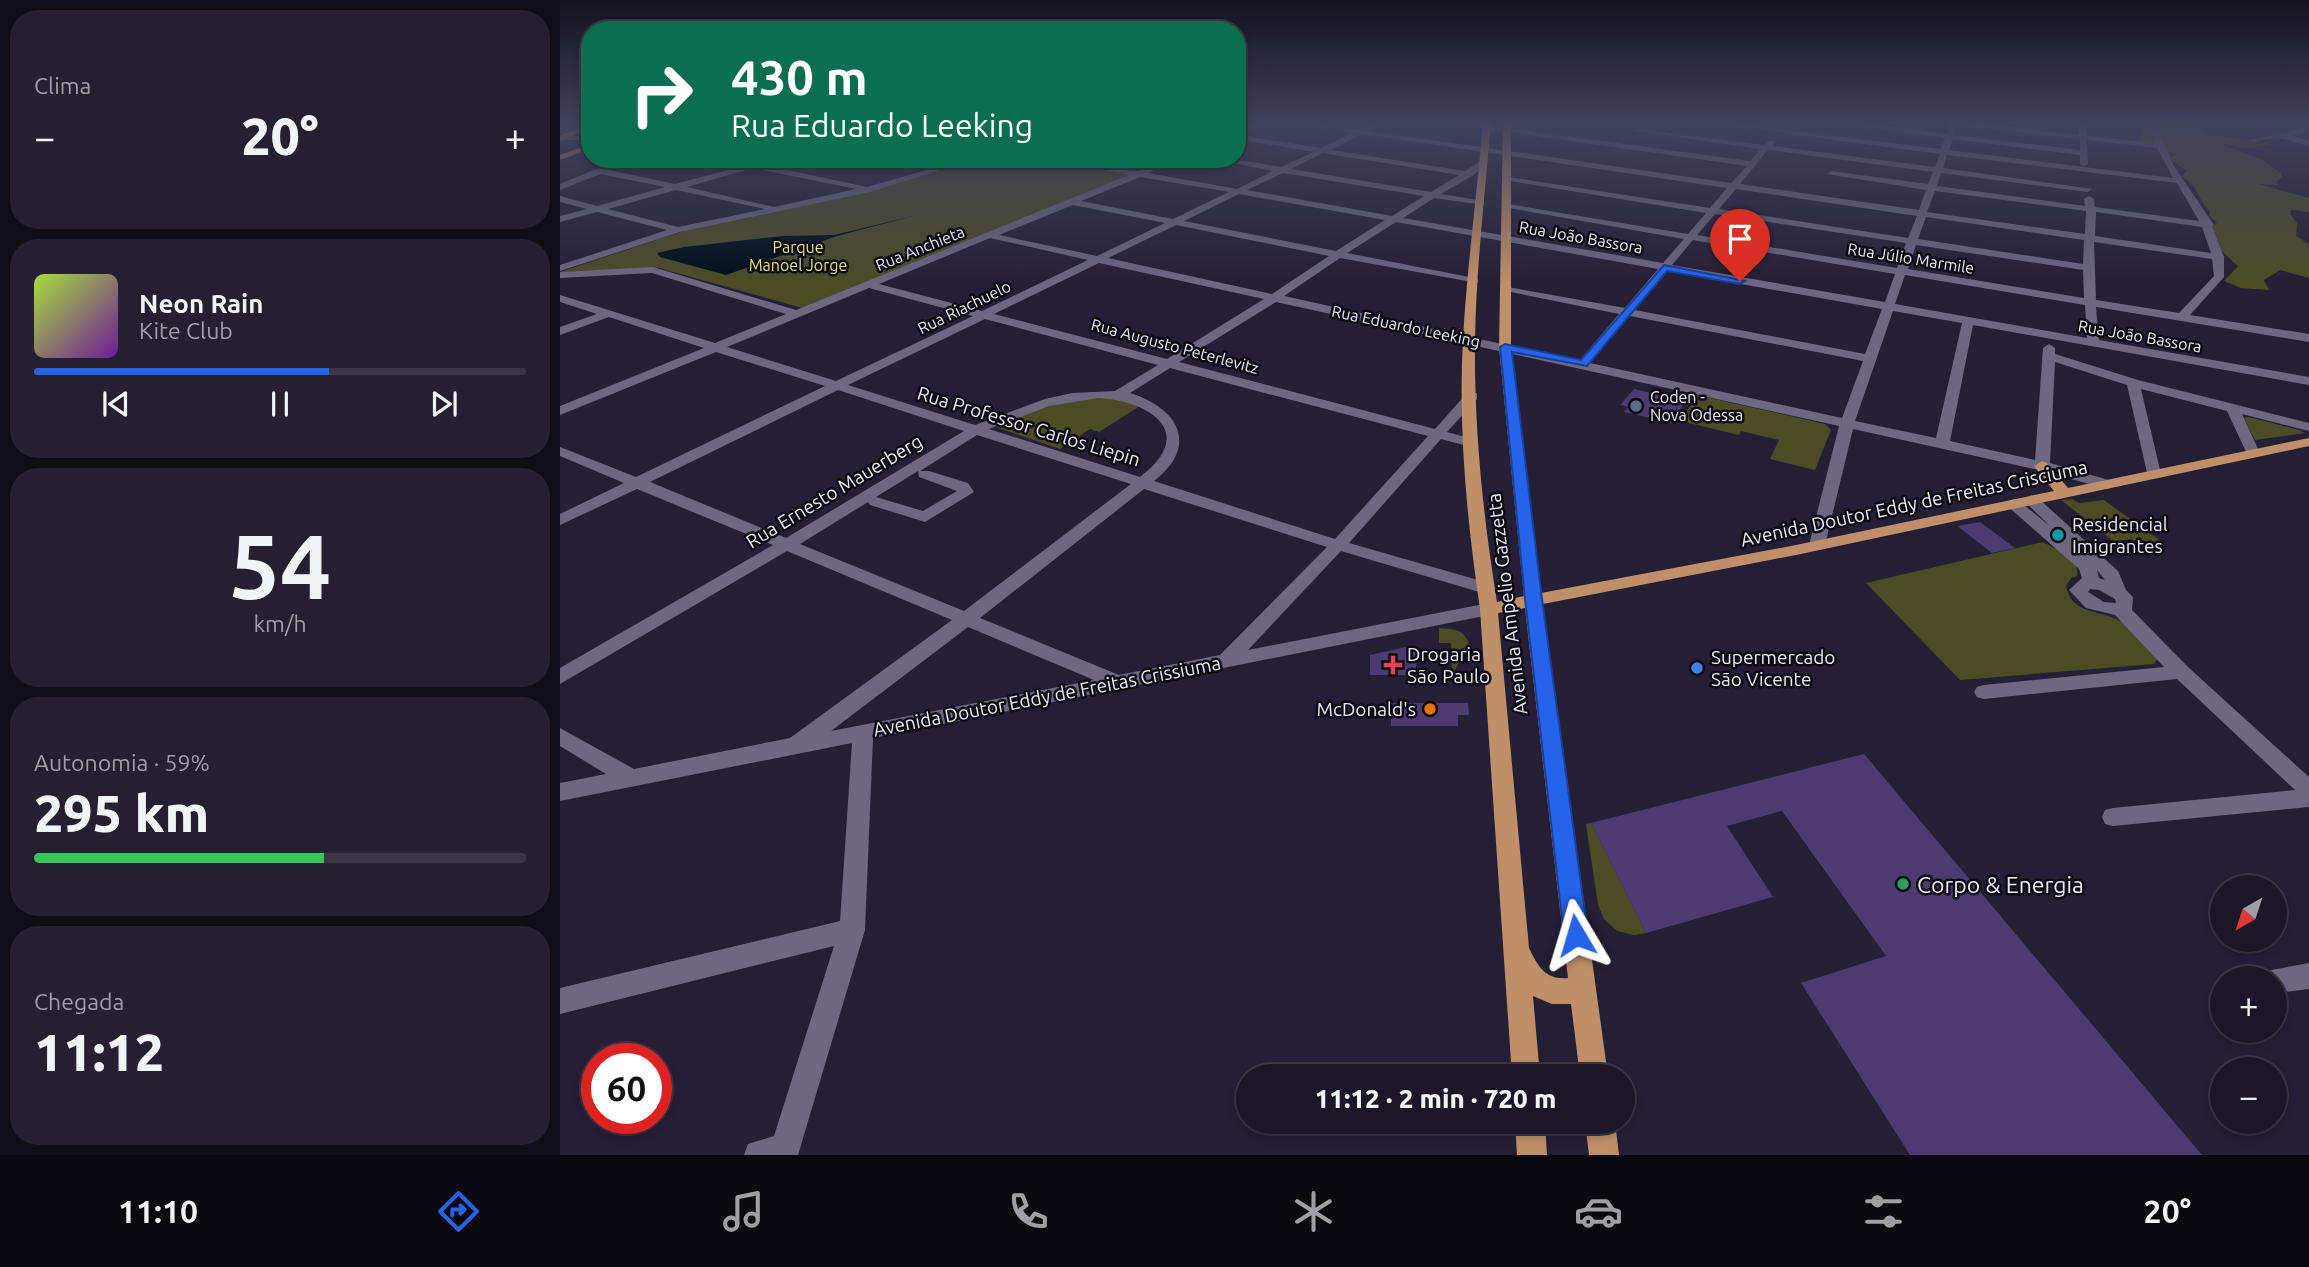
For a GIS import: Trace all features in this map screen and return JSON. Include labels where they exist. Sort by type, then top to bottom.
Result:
[{"type":"main road","name":"Avenida Ampelio Gazzetta","points":[[1483,176],[1469,340],[1471,443],[1480,551],[1488,598],[1525,1064]]},
{"type":"main road","name":"Avenida Ampelio Gazzetta","points":[[1508,176],[1505,347],[1533,599],[1592,1064]]},
{"type":"main road","name":"Avenida Doutor Eddy de Freitas Crisciuma","points":[[1533,599],[1817,545],[2307,443]]},
{"type":"main road","points":[[2042,467],[2064,493]]},
{"type":"main road","name":"Avenida Doutor Eddy de Freitas Crissiuma","points":[[1488,598],[1533,599]]},
{"type":"main road","points":[[1514,940],[1528,975],[1539,987],[1563,992],[1583,988]]},
{"type":"main road","points":[[1531,1134],[1532,1155]]},
{"type":"main road","points":[[1601,1134],[1604,1155]]},
{"type":"street","points":[[560,187],[588,176]]},
{"type":"street","points":[[624,176],[777,209]]},
{"type":"street","points":[[560,219],[718,176]]},
{"type":"street","points":[[804,176],[870,189]]},
{"type":"street","points":[[560,268],[678,230],[870,189],[918,176]]},
{"type":"street","name":"Rua Anchieta","points":[[560,411],[1137,176]]},
{"type":"street","name":"Rua João Bassora","points":[[1152,176],[2309,381]]},
{"type":"street","name":"Rua Riachuelo","points":[[560,520],[1271,176]]},
{"type":"street","points":[[1318,176],[1481,203]]},
{"type":"street","points":[[1119,394],[1274,298],[1462,176]]},
{"type":"street","points":[[1663,176],[2219,257]]},
{"type":"street","points":[[1583,364],[1743,176]]},
{"type":"street","points":[[1845,176],[2209,225]]},
{"type":"street","points":[[1817,545],[1847,424],[1936,176]]},
{"type":"street","points":[[1990,176],[2088,189]]},
{"type":"street","points":[[2085,176],[2091,211],[2088,268],[2093,343]]},
{"type":"street","points":[[2135,176],[2179,181]]},
{"type":"street","points":[[2176,176],[2209,225],[2219,257],[2219,277],[2182,317]]},
{"type":"street","points":[[1508,180],[2088,268]]},
{"type":"street","points":[[560,199],[678,230]]},
{"type":"street","points":[[1073,202],[1474,281]]},
{"type":"street","name":"Rua Júlio Marmile","points":[[1508,207],[2309,338]]},
{"type":"street","name":"Rua Eduardo Leeking","points":[[992,236],[1583,364],[2107,484]]},
{"type":"street","points":[[560,256],[651,238]]},
{"type":"street","points":[[560,275],[653,270],[797,313]]},
{"type":"street","name":"Rua Augusto Peterlevitz","points":[[870,285],[1471,443]]},
{"type":"street","points":[[1506,288],[1870,359]]},
{"type":"street","name":"Rua Professor Carlos Liepin","points":[[560,298],[1338,545],[1488,598]]},
{"type":"street","points":[[560,331],[607,314]]},
{"type":"street","points":[[1942,445],[1968,321]]},
{"type":"street","points":[[2042,467],[2051,357],[2048,336]]},
{"type":"street","points":[[2051,357],[2133,383],[2309,427]]},
{"type":"street","points":[[2133,383],[2153,474]]},
{"type":"street","name":"Rua Ernesto Mauerberg","points":[[560,677],[846,509],[918,472],[976,430],[1034,405],[1096,394],[1119,394],[1145,402],[1160,412],[1171,424],[1173,447],[1160,469],[1142,482]]},
{"type":"street","points":[[1227,660],[1338,545],[1472,396]]},
{"type":"street","points":[[2232,407],[2253,453]]},
{"type":"street","points":[[560,451],[1118,682]]},
{"type":"street","points":[[846,509],[858,512],[918,472],[963,486],[966,492],[925,517],[876,502]]},
{"type":"street","points":[[798,744],[965,620],[1142,482]]},
{"type":"street","points":[[2031,500],[2046,523],[2087,567],[2092,583],[2080,586],[2081,595],[2094,605],[2119,600]]},
{"type":"street","points":[[2013,504],[2046,523],[2112,575],[2119,600],[2181,672],[2309,790]]},
{"type":"street","name":"Avenida Doutor Eddy de Freitas Crissiuma","points":[[560,792],[1227,660],[1488,598]]},
{"type":"street","points":[[1984,692],[2181,672]]},
{"type":"street","points":[[776,1153],[852,930],[863,732]]},
{"type":"street","points":[[560,736],[631,778]]},
{"type":"street","points":[[2113,817],[2309,798]]},
{"type":"street","points":[[560,1001],[852,930]]},
{"type":"street","points":[[2287,979],[2309,976]]},
{"type":"green space","name":"Parque Manoel Jorge","points":[[922,176],[1133,176],[802,308],[659,268],[560,272],[687,230],[869,191]]},
{"type":"green space","points":[[2181,176],[2282,176],[2276,182],[2278,185],[2258,184],[2309,198],[2309,212],[2291,210],[2290,214],[2297,223],[2296,236],[2309,244],[2309,278],[2280,270],[2264,280],[2269,290],[2241,288],[2224,281],[2238,266],[2213,243],[2209,230],[2217,223],[2209,216],[2210,211],[2195,189]]},
{"type":"green space","points":[[1697,395],[1825,424],[1831,430],[1815,470],[1770,459],[1779,440],[1741,431],[1739,435],[1681,421]]},
{"type":"green space","points":[[1093,397],[1114,398],[1140,406],[1099,432],[1090,429],[1060,449],[998,428],[1019,414],[1031,410]]},
{"type":"green space","points":[[2249,417],[2305,433],[2255,440],[2244,418]]},
{"type":"green space","points":[[2072,499],[2079,503],[2104,500],[2161,541],[2139,545],[2131,539],[2114,542],[2061,500]]},
{"type":"green space","points":[[2043,542],[2066,555],[2075,564],[2077,576],[2071,578],[2066,586],[2074,602],[2124,624],[2153,652],[2157,659],[2154,664],[1960,680],[1866,583]]},
{"type":"green space","points":[[1439,628],[1461,633],[1469,644],[1447,685],[1442,681],[1446,680],[1446,672],[1452,671],[1451,643],[1439,643]]},
{"type":"green space","points":[[1591,823],[1646,933],[1634,935],[1617,931],[1604,919],[1598,905],[1586,824]]},
{"type":"water","points":[[921,214],[837,236],[726,275],[660,257],[657,253],[684,247],[782,236],[834,235]]},
{"type":"building","name":"Coden - Nova Odessa","points":[[1634,389],[1685,401],[1673,423],[1624,412],[1629,407],[1620,405]]},
{"type":"building","points":[[1980,522],[2015,548],[1992,553],[1957,526]]},
{"type":"building","name":"Drogaria São Paulo","points":[[1406,647],[1416,652],[1416,675],[1370,675],[1370,655]]},
{"type":"building","name":"McDonald's","points":[[1391,703],[1468,703],[1469,715],[1458,715],[1458,726],[1391,726]]},
{"type":"building","name":"Corpo & Energia","points":[[1864,754],[2202,1155],[1910,1155],[1801,983],[1886,956],[1782,811],[1727,826],[1773,897],[1646,933],[1591,823]]},
{"type":"place","name":"Coden - Nova Odessa","points":[[1636,406]]},
{"type":"place","name":"Residencial Imigrantes","points":[[2058,535]]},
{"type":"place","name":"Drogaria São Paulo","points":[[1393,665]]},
{"type":"place","name":"Supermercado São Vicente","points":[[1697,668]]},
{"type":"place","name":"McDonald's","points":[[1430,709]]},
{"type":"place","name":"Corpo & Energia","points":[[1903,884]]},
{"type":"route","points":[[1576,935],[1533,599],[1505,347],[1583,364],[1664,268],[1740,281]]}]
